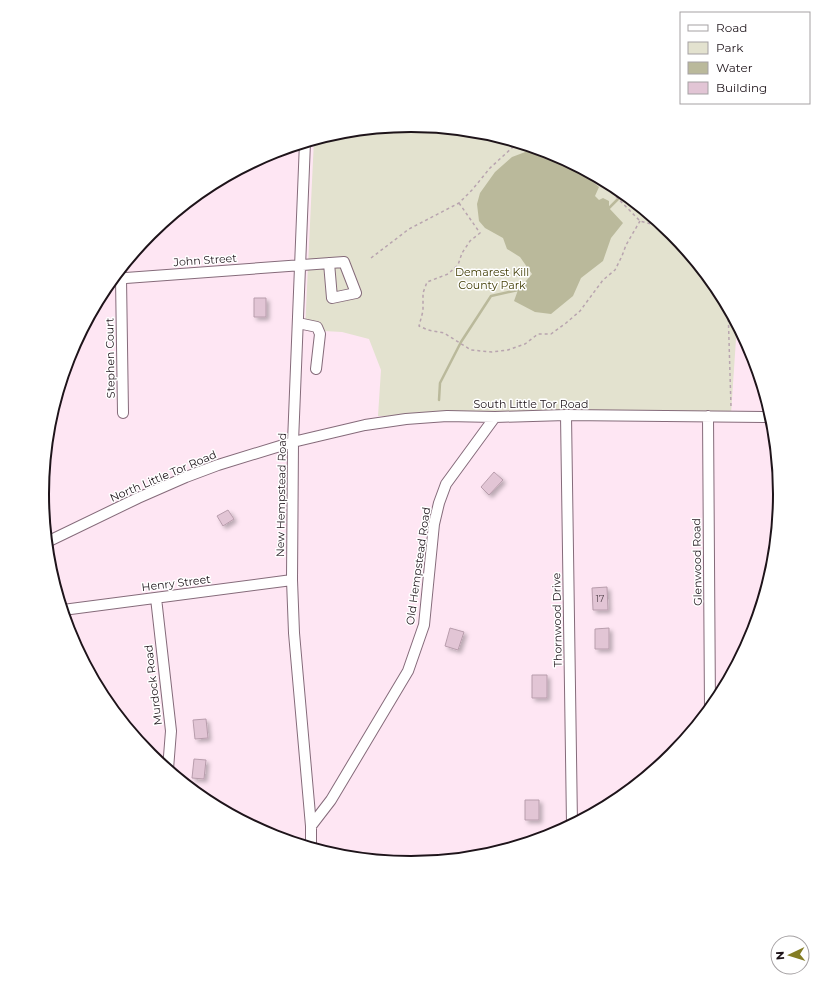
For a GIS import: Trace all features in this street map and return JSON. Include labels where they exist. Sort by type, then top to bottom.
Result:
[{"type":"street","name":"New Hempstead Road","points":[[302,149],[300,265],[293,442],[292,580],[294,633],[311,826],[311,841]]},
{"type":"street","name":"John Street","points":[[120,279],[329,263]]},
{"type":"street","name":"Stephen Court","points":[[116,284],[123,413]]},
{"type":"street","points":[[298,323],[316,327],[320,334],[316,369]]},
{"type":"street","name":"South Little Tor Road","points":[[293,442],[365,424],[447,416],[495,417],[566,415],[765,417]]},
{"type":"street","name":"Thornwood Drive","points":[[566,415],[572,818]]},
{"type":"street","name":"Glenwood Road","points":[[708,416],[710,698]]},
{"type":"street","name":"Old Hempstead Road","points":[[311,826],[331,800],[408,671],[424,625],[434,524],[439,504],[446,484],[495,417]]},
{"type":"street","name":"North Little Tor Road","points":[[52,540],[138,498],[186,477],[257,452],[293,442]]},
{"type":"street","name":"Henry Street","points":[[68,609],[292,580]]},
{"type":"street","name":"Murdock Road","points":[[156,598],[171,732],[169,763]]},
{"type":"path","points":[[370,258],[410,229],[459,203],[490,168],[513,147]]},
{"type":"path","points":[[612,193],[640,221],[654,225]]},
{"type":"path","points":[[459,203],[480,233],[470,242],[462,253],[458,265],[448,274],[427,282],[423,293],[423,310],[419,326],[428,330],[444,333],[471,350],[492,352],[508,350],[525,344],[538,334],[551,334],[566,323],[580,311],[603,280],[615,270],[626,245],[640,221]]},
{"type":"path","points":[[728,318],[731,407]]},
{"type":"green space","name":"Demarest Kill County Park","points":[[387,132],[435,132],[482,138],[550,159],[592,180],[631,206],[650,221],[683,255],[712,292],[736,334],[731,414],[378,416],[381,370],[369,339],[342,332],[305,330],[314,145],[340,138]]},
{"type":"water","points":[[528,151],[550,159],[589,178],[599,187],[595,196],[599,200],[603,198],[609,201],[609,208],[623,223],[611,238],[603,261],[581,278],[573,296],[551,314],[535,312],[514,301],[518,290],[532,274],[520,257],[507,249],[503,238],[485,228],[479,221],[477,204],[480,193],[495,172],[512,157]]},
{"type":"building","points":[[254,298],[266,298],[266,317],[254,317]]},
{"type":"building","points":[[494,472],[503,480],[489,495],[481,487]]},
{"type":"building","points":[[228,510],[234,519],[223,526],[217,516]]},
{"type":"building","points":[[607,587],[608,610],[593,610],[592,588]]},
{"type":"building","points":[[450,628],[464,632],[458,650],[445,646]]},
{"type":"building","points":[[609,628],[609,649],[595,649],[595,629]]},
{"type":"building","points":[[532,675],[547,675],[547,698],[532,698]]},
{"type":"building","points":[[206,719],[208,738],[195,739],[193,720]]},
{"type":"building","points":[[194,759],[206,760],[204,779],[192,778]]},
{"type":"building","points":[[525,800],[539,800],[539,820],[525,820]]},
{"type":"waterway","points":[[609,208],[619,198]]},
{"type":"waterway","points":[[439,400],[440,383],[461,342],[491,296],[518,290]]}]
